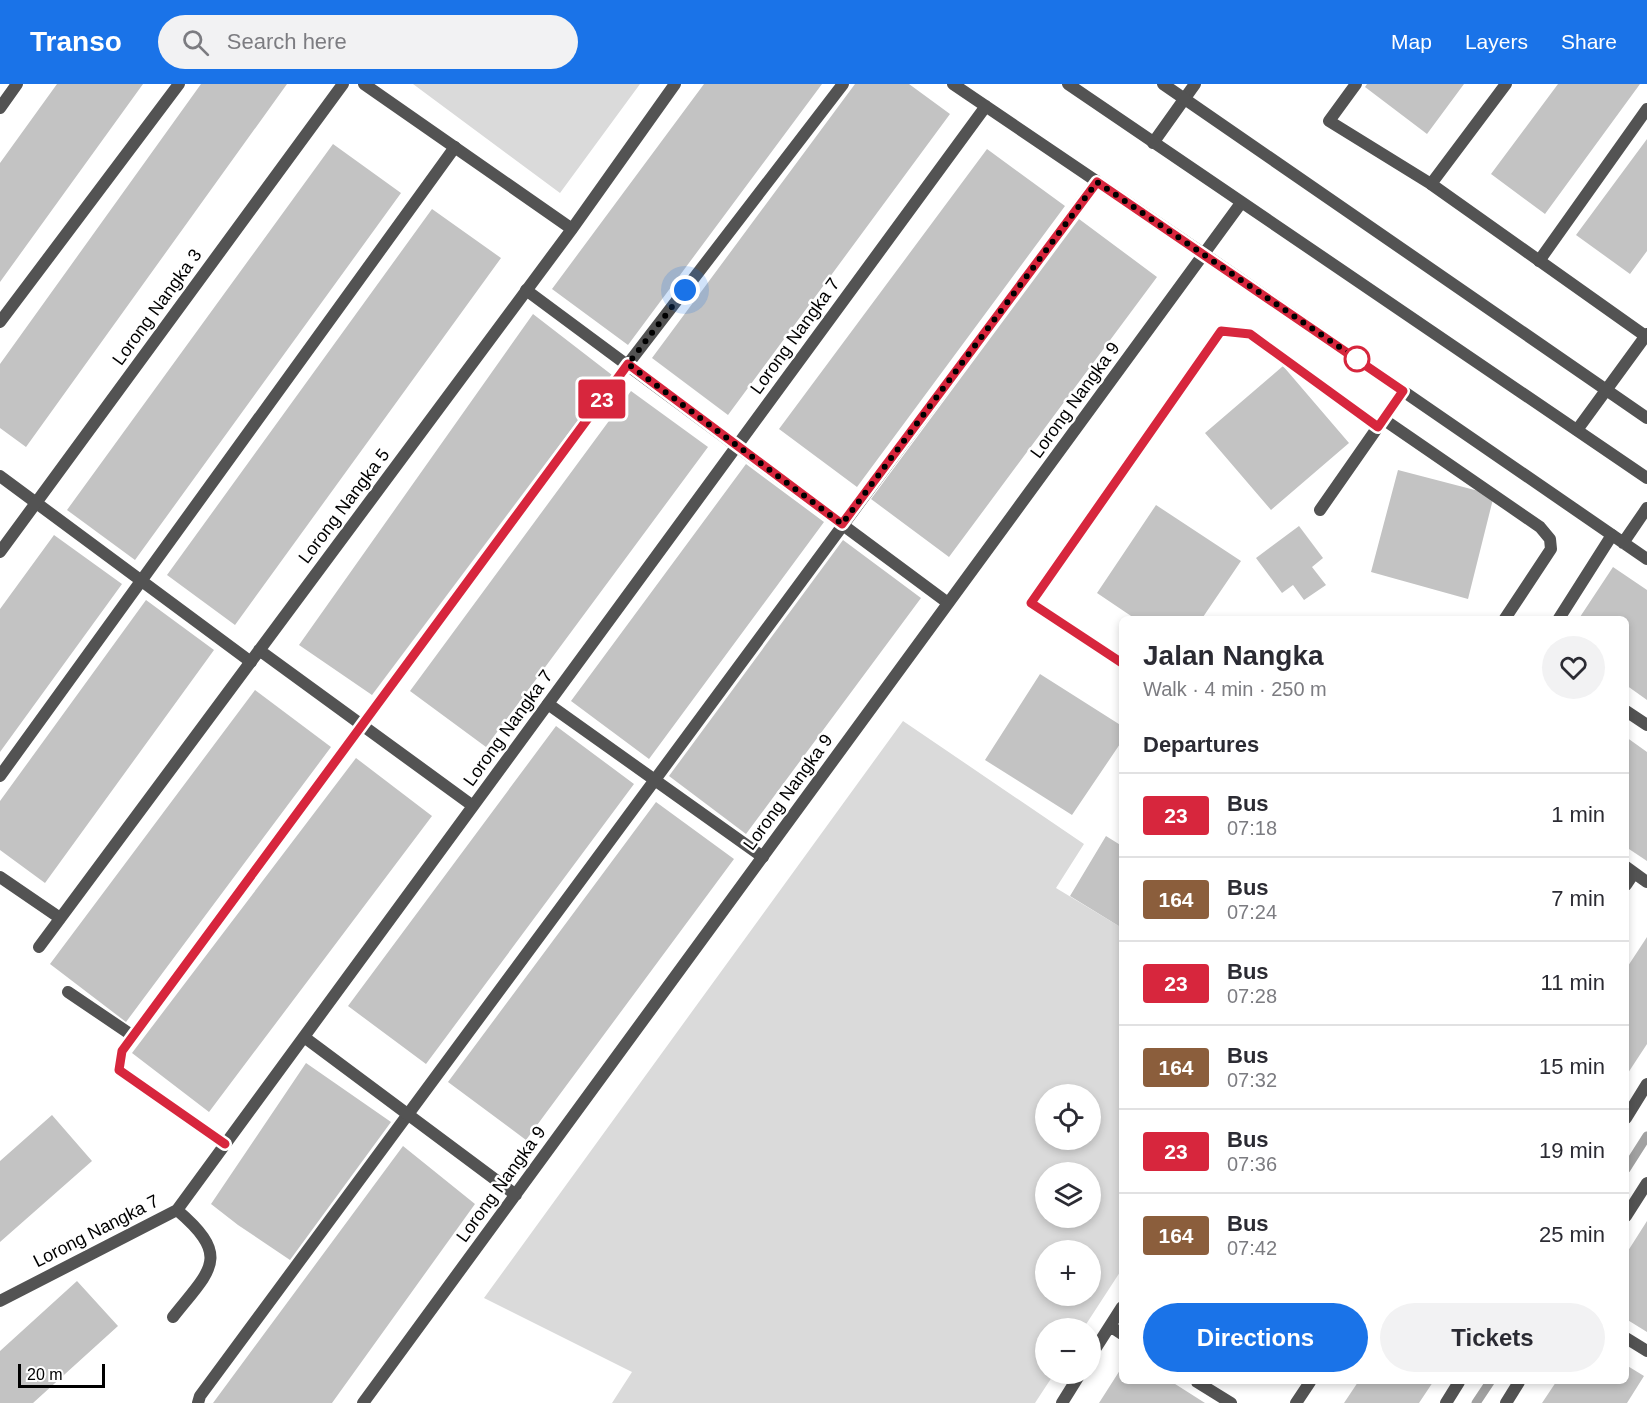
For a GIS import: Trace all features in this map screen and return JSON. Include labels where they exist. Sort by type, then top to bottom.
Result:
[{"type":"street","points":[[0,108],[17,84]]},
{"type":"street","points":[[0,322],[179,84]]},
{"type":"street","name":"Lorong Nangka 3","points":[[0,552],[343,84]]},
{"type":"street","points":[[364,84],[572,229]]},
{"type":"street","name":"Lorong Nangka 5","points":[[39,947],[572,229],[675,84]]},
{"type":"street","points":[[225,1144],[119,1070],[122,1051],[628,364],[843,84]]},
{"type":"street","points":[[953,84],[1647,559]]},
{"type":"street","points":[[1068,84],[1647,478]]},
{"type":"street","points":[[1163,84],[1647,418]]},
{"type":"street","points":[[1153,143],[1195,84]]},
{"type":"street","points":[[1356,84],[1329,121],[1431,184],[1647,336],[1577,430]]},
{"type":"street","points":[[1431,184],[1506,84]]},
{"type":"street","name":"Lorong Nangka 7","points":[[0,1301],[177,1210],[986,106]]},
{"type":"street","points":[[1539,261],[1647,109]]},
{"type":"street","points":[[0,776],[455,147]]},
{"type":"street","points":[[198,1403],[200,1396],[842,524],[1097,182]]},
{"type":"street","name":"Lorong Nangka 9","points":[[363,1403],[1241,203]]},
{"type":"street","points":[[526,290],[948,603]]},
{"type":"street","points":[[1119,661],[1031,603],[1221,331],[1250,334],[1540,527],[1550,538],[1551,549],[1507,616]]},
{"type":"street","points":[[1320,510],[1403,391]]},
{"type":"street","points":[[0,476],[250,662]]},
{"type":"street","points":[[1623,543],[1647,508]]},
{"type":"street","points":[[1561,616],[1612,535]]},
{"type":"street","points":[[259,650],[473,806]]},
{"type":"street","points":[[548,704],[762,857]]},
{"type":"street","points":[[1629,713],[1647,725]]},
{"type":"street","points":[[1630,870],[1647,882]]},
{"type":"street","points":[[0,878],[60,918]]},
{"type":"street","points":[[68,992],[133,1036]]},
{"type":"street","points":[[304,1037],[516,1195]]},
{"type":"street","points":[[1629,1113],[1647,1084]]},
{"type":"street","points":[[1629,1211],[1647,1183]]},
{"type":"street","points":[[174,1317],[210,1269],[210,1247],[194,1224],[177,1210]]},
{"type":"street","points":[[1101,1340],[1119,1312]]},
{"type":"street","points":[[1110,1326],[1119,1332]]},
{"type":"street","points":[[1629,1340],[1647,1351]]},
{"type":"street","points":[[1062,1403],[1074,1384]]},
{"type":"street","points":[[1200,1384],[1231,1403]]},
{"type":"street","points":[[1296,1403],[1309,1384]]},
{"type":"street","points":[[1446,1403],[1458,1384]]},
{"type":"street","points":[[1506,1403],[1519,1384]]},
{"type":"shaded area","points":[[413,84],[640,84],[560,193]]},
{"type":"shaded area","points":[[903,721],[1084,844],[1056,888],[1119,926],[1119,1274],[1101,1301],[1101,1240],[1035,1240],[1035,1306],[1098,1306],[1090,1318],[1035,1318],[1035,1384],[1047,1384],[1035,1403],[612,1403],[632,1372],[484,1298]]},
{"type":"building","points":[[57,84],[143,84],[0,282],[0,163]]},
{"type":"building","points":[[201,84],[287,84],[26,447],[0,428],[0,364]]},
{"type":"building","points":[[704,84],[822,84],[628,345],[552,289]]},
{"type":"building","points":[[855,84],[909,84],[950,114],[728,415],[652,358]]},
{"type":"building","points":[[1367,84],[1464,84],[1427,134],[1365,87]]},
{"type":"building","points":[[1558,84],[1640,84],[1545,214],[1491,174]]},
{"type":"building","points":[[1647,139],[1647,251],[1630,274],[1576,235]]},
{"type":"building","points":[[333,144],[401,193],[135,560],[67,510]]},
{"type":"building","points":[[987,149],[1065,206],[857,487],[779,429]]},
{"type":"building","points":[[432,209],[501,258],[235,625],[167,575]]},
{"type":"building","points":[[1079,219],[1157,277],[949,557],[871,499]]},
{"type":"building","points":[[533,314],[612,375],[372,695],[299,645]]},
{"type":"building","points":[[1283,366],[1349,443],[1271,510],[1205,433]]},
{"type":"building","points":[[631,391],[708,447],[486,747],[410,691]]},
{"type":"building","points":[[746,464],[824,522],[649,759],[571,701]]},
{"type":"building","points":[[1398,470],[1494,495],[1468,599],[1371,572]]},
{"type":"building","points":[[1156,505],[1241,561],[1204,616],[1131,616],[1097,593]]},
{"type":"building","points":[[1299,526],[1323,558],[1312,567],[1326,585],[1304,600],[1293,585],[1282,593],[1256,558]]},
{"type":"building","points":[[54,535],[122,584],[0,752],[0,609]]},
{"type":"building","points":[[843,540],[921,598],[746,834],[669,776]]},
{"type":"building","points":[[1613,567],[1647,590],[1647,700],[1629,687],[1629,616],[1581,616]]},
{"type":"building","points":[[146,600],[214,650],[45,883],[0,850],[0,801]]},
{"type":"building","points":[[1040,674],[1119,724],[1119,745],[1072,815],[985,760]]},
{"type":"building","points":[[255,690],[331,747],[126,1022],[50,964]]},
{"type":"building","points":[[556,726],[634,784],[426,1064],[348,1006]]},
{"type":"building","points":[[1629,739],[1647,752],[1647,861],[1629,849]]},
{"type":"building","points":[[356,758],[432,816],[209,1112],[132,1053]]},
{"type":"building","points":[[656,802],[734,859],[526,1140],[448,1082]]},
{"type":"building","points":[[1106,836],[1119,844],[1119,926],[1070,896]]},
{"type":"building","points":[[1647,937],[1647,1044],[1629,1071],[1629,964]]},
{"type":"building","points":[[306,1063],[391,1122],[290,1260],[211,1204]]},
{"type":"building","points":[[52,1115],[92,1161],[0,1242],[0,1161]]},
{"type":"building","points":[[403,1146],[475,1204],[332,1403],[213,1403]]},
{"type":"building","points":[[1647,1221],[1647,1332],[1629,1321],[1629,1249]]},
{"type":"building","points":[[77,1281],[118,1326],[33,1403],[0,1403],[0,1351]]},
{"type":"building","points":[[1629,1367],[1644,1376],[1627,1403],[1542,1403],[1555,1384],[1629,1384]]},
{"type":"building","points":[[1119,1372],[1119,1384],[1175,1384],[1205,1403],[1099,1403]]},
{"type":"building","points":[[1357,1384],[1432,1384],[1419,1403],[1344,1403]]},
{"type":"waterway","points":[[1629,1164],[1647,1136]]},
{"type":"waterway","points":[[1476,1403],[1489,1384]]},
{"type":"bus line","name":"23","points":[[225,1144],[119,1070],[122,1051],[628,364],[842,524],[1097,182],[1403,391],[1378,427],[1250,334],[1221,331],[1031,603],[1119,661]]},
{"type":"route","points":[[685,290],[628,364],[842,524],[1097,182],[1357,359]]}]
